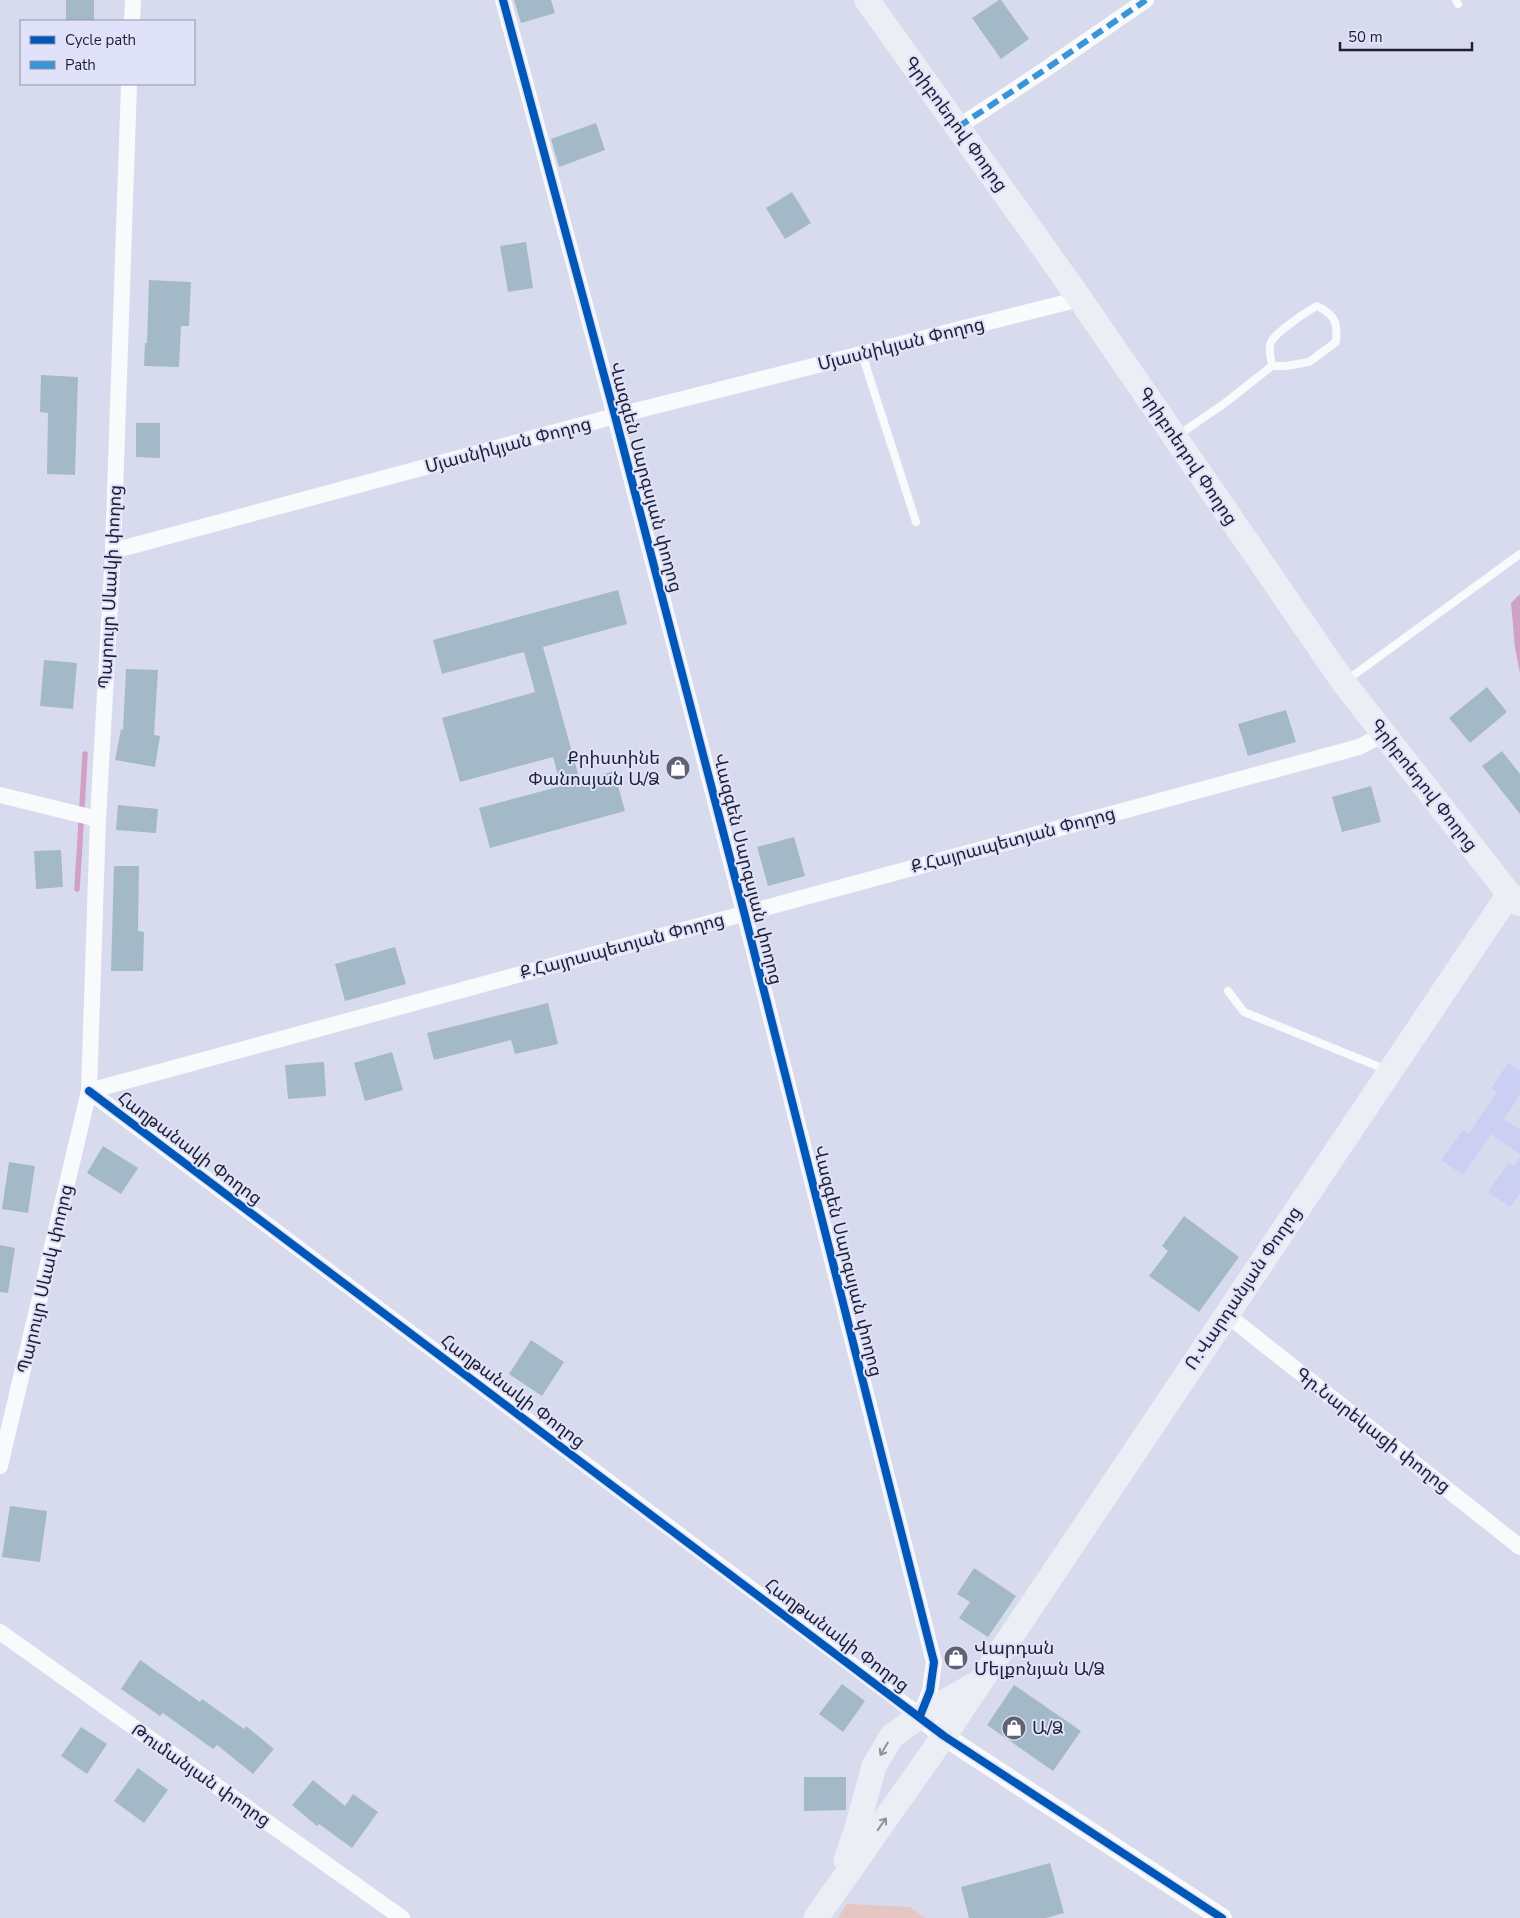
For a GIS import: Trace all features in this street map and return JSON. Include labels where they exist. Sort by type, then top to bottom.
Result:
[{"type":"main road","name":"Գրիբոեդով Փողոց","points":[[867,0],[1080,299],[1344,683],[1514,899]]},
{"type":"main road","name":"Ռ.Վարդանյան Փողոց","points":[[833,1892],[944,1736],[1388,1071],[1514,899]]},
{"type":"main road","points":[[816,1918],[833,1892],[857,1828],[874,1766],[892,1736],[920,1716],[978,1683]]},
{"type":"street","points":[[132,0],[132,20]]},
{"type":"street","name":"Վազգեն Սարգսյան փողոց","points":[[502,0],[615,416],[744,912],[934,1662],[930,1691],[920,1716]]},
{"type":"street","points":[[958,127],[1146,0]]},
{"type":"street","name":"Պարույր Սևակի փողոց","points":[[89,1091],[98,819],[112,551],[130,85]]},
{"type":"street","name":"Մյասնիկյան Փողոց","points":[[112,551],[615,416],[1080,299]]},
{"type":"street","name":"Ք.Հայրապետյան Փողոց","points":[[89,1091],[744,912],[1359,747],[1384,734]]},
{"type":"street","points":[[0,796],[98,819]]},
{"type":"street","name":"Պարույր Սևակ փողոց","points":[[0,1466],[89,1091]]},
{"type":"street","name":"Հաղթանակի Փողոց","points":[[89,1091],[920,1716]]},
{"type":"street","name":"Գր.Նարեկացի փողոց","points":[[1226,1314],[1520,1547]]},
{"type":"street","name":"Թումանյան փողոց","points":[[0,1632],[402,1918]]},
{"type":"street","points":[[920,1716],[944,1736],[1222,1918]]},
{"type":"lane","points":[[1175,437],[1225,403],[1272,366],[1286,366],[1309,362],[1336,342],[1338,328],[1329,312],[1317,306],[1307,311],[1272,340],[1270,350],[1272,366]]},
{"type":"lane","points":[[862,354],[916,522]]},
{"type":"lane","points":[[1344,683],[1520,554]]},
{"type":"lane","points":[[1228,991],[1244,1012],[1388,1071]]},
{"type":"shaded area","points":[[1520,594],[1520,673],[1515,648],[1511,603]]},
{"type":"shaded area","points":[[1508,1063],[1520,1071],[1520,1095],[1504,1119],[1520,1130],[1520,1154],[1491,1134],[1463,1175],[1441,1160],[1463,1130],[1469,1133],[1497,1092],[1491,1088]]},
{"type":"shaded area","points":[[1520,1157],[1520,1193],[1510,1207],[1488,1192],[1508,1163],[1514,1166]]},
{"type":"shaded area","points":[[847,1904],[910,1907],[925,1918],[838,1918]]},
{"type":"building","points":[[66,0],[94,0],[94,20],[66,20]]},
{"type":"building","points":[[514,0],[551,0],[555,13],[521,23]]},
{"type":"building","points":[[1001,0],[1029,39],[1001,59],[972,18]]},
{"type":"building","points":[[596,123],[605,150],[559,167],[551,139]]},
{"type":"building","points":[[792,192],[811,223],[785,239],[766,208]]},
{"type":"building","points":[[526,242],[533,288],[508,292],[500,246]]},
{"type":"building","points":[[149,280],[191,282],[189,326],[181,326],[179,367],[144,366],[145,343],[147,343]]},
{"type":"building","points":[[41,375],[78,377],[75,475],[47,474],[48,413],[40,412]]},
{"type":"building","points":[[136,423],[160,423],[160,458],[136,457]]},
{"type":"building","points":[[618,590],[627,624],[543,647],[580,781],[614,771],[625,811],[490,848],[479,808],[561,786],[553,757],[460,782],[442,718],[535,692],[524,652],[442,674],[433,640]]},
{"type":"building","points":[[44,660],[77,663],[73,709],[40,706]]},
{"type":"building","points":[[126,669],[158,670],[154,735],[160,736],[155,767],[115,760],[121,729],[123,730]]},
{"type":"building","points":[[1487,687],[1507,712],[1470,743],[1449,718]]},
{"type":"building","points":[[1286,710],[1296,742],[1248,756],[1238,724]]},
{"type":"building","points":[[1502,751],[1520,774],[1520,814],[1482,766]]},
{"type":"building","points":[[1371,786],[1381,822],[1342,832],[1332,797]]},
{"type":"building","points":[[118,805],[158,809],[156,833],[116,830]]},
{"type":"building","points":[[794,837],[805,876],[768,886],[757,847]]},
{"type":"building","points":[[61,850],[63,887],[36,889],[34,851]]},
{"type":"building","points":[[114,866],[139,866],[138,931],[144,932],[143,971],[111,971]]},
{"type":"building","points":[[395,947],[406,984],[345,1001],[335,964]]},
{"type":"building","points":[[548,1003],[558,1044],[515,1054],[511,1040],[434,1060],[427,1033]]},
{"type":"building","points":[[392,1052],[403,1090],[365,1101],[354,1063]]},
{"type":"building","points":[[324,1062],[326,1096],[288,1099],[285,1065]]},
{"type":"building","points":[[103,1146],[138,1168],[121,1194],[87,1173]]},
{"type":"building","points":[[9,1162],[35,1166],[28,1213],[2,1209]]},
{"type":"building","points":[[1184,1216],[1239,1257],[1199,1312],[1149,1276],[1168,1251],[1162,1246]]},
{"type":"building","points":[[0,1245],[15,1248],[8,1293],[0,1292]]},
{"type":"building","points":[[531,1340],[564,1362],[542,1396],[509,1374]]},
{"type":"building","points":[[10,1506],[47,1511],[40,1562],[2,1557]]},
{"type":"building","points":[[974,1568],[1016,1596],[988,1637],[959,1618],[970,1602],[957,1594]]},
{"type":"building","points":[[140,1660],[200,1702],[202,1699],[244,1729],[246,1726],[274,1749],[253,1774],[217,1745],[213,1749],[163,1713],[160,1716],[121,1689]]},
{"type":"building","points":[[842,1684],[865,1701],[843,1732],[819,1714]]},
{"type":"building","points":[[1014,1685],[1081,1731],[1053,1771],[987,1725]]},
{"type":"building","points":[[81,1727],[107,1744],[87,1774],[61,1756]]},
{"type":"building","points":[[138,1768],[168,1790],[144,1823],[114,1801]]},
{"type":"building","points":[[804,1777],[846,1777],[846,1810],[804,1811]]},
{"type":"building","points":[[313,1780],[345,1806],[353,1794],[378,1812],[352,1848],[319,1824],[317,1826],[292,1805]]},
{"type":"building","points":[[1050,1863],[1064,1913],[1046,1918],[969,1918],[961,1887]]},
{"type":"waterway","points":[[82,807],[85,754]]},
{"type":"waterway","points":[[77,889],[81,824]]},
{"type":"marked path","points":[[958,127],[1146,0]]},
{"type":"cycle path","points":[[503,0],[615,416],[744,912],[934,1662],[930,1691],[920,1716]]},
{"type":"cycle path","points":[[89,1091],[944,1736],[1222,1918]]},
{"type":"place","name":"Քրիստինե Փանոսյան Ա/Ձ","points":[[678,768]]},
{"type":"place","name":"Վարդան Մելքոնյան Ա/Ձ","points":[[956,1658]]},
{"type":"place","name":"Ա/Ձ","points":[[1014,1728]]}]
